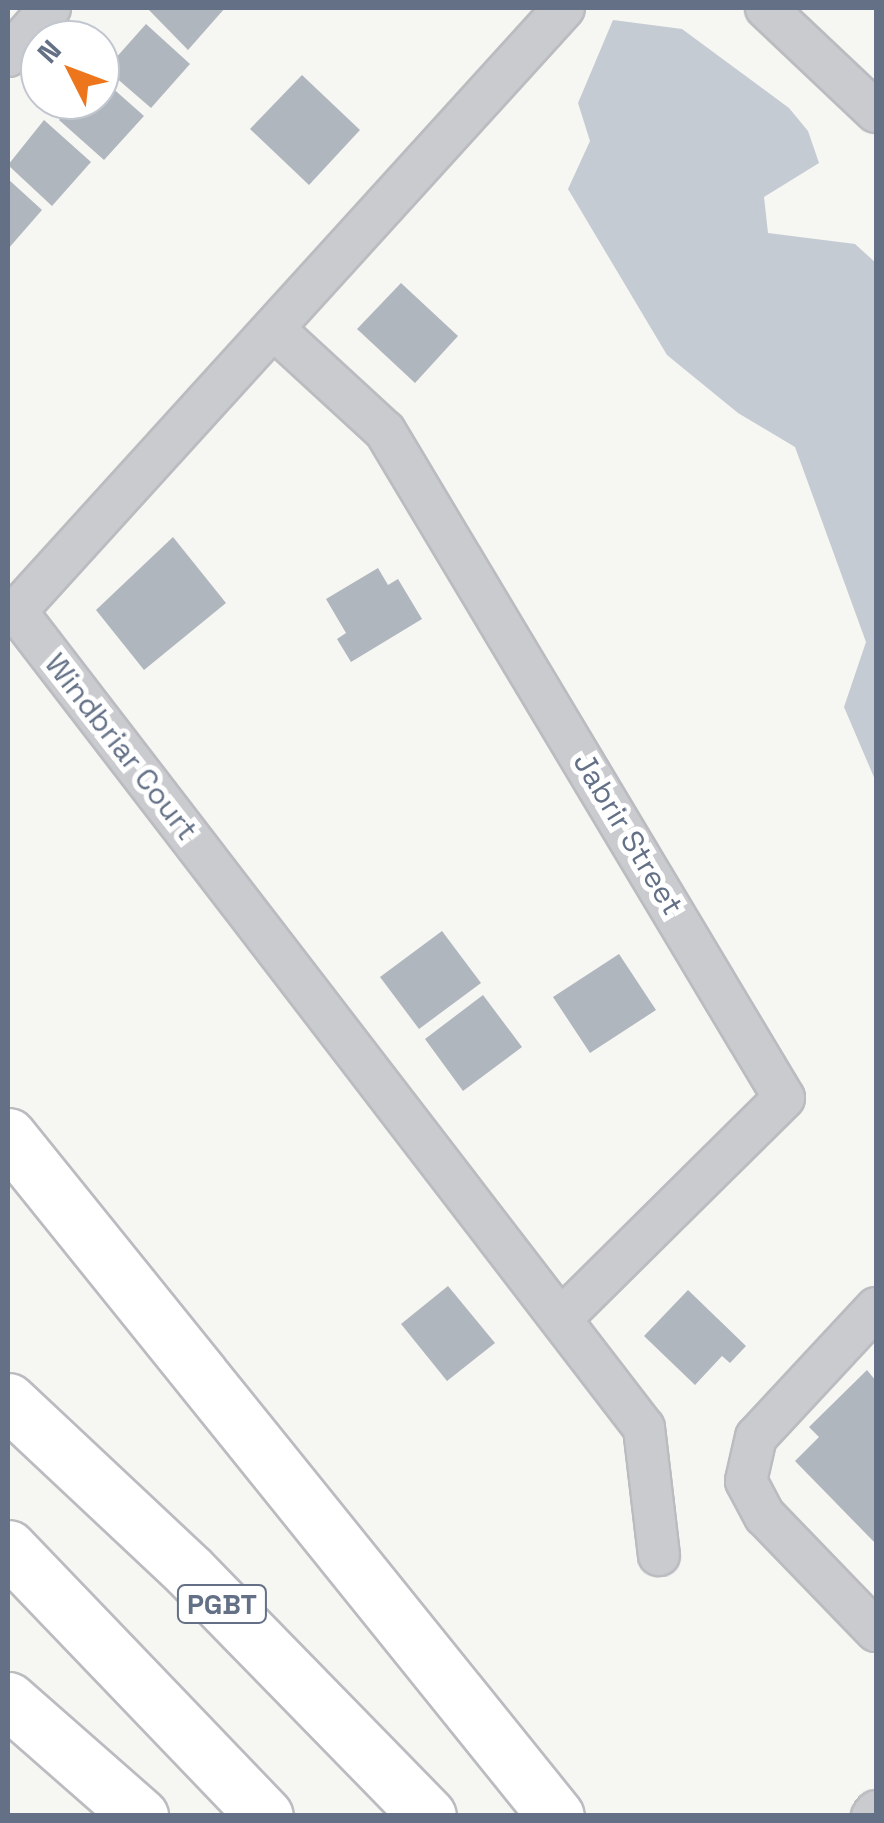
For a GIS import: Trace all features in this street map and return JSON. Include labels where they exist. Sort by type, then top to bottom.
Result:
[{"type":"highway","points":[[8,1136],[556,1816]]},
{"type":"highway","name":"PGBT","points":[[8,1400],[190,1571],[428,1816]]},
{"type":"highway","points":[[8,1548],[264,1816]]},
{"type":"highway","points":[[8,1700],[140,1816]]},
{"type":"street","points":[[8,56],[50,8]]},
{"type":"street","name":"Windbriar Court","points":[[564,8],[16,611],[644,1428],[658,1555]]},
{"type":"street","points":[[766,8],[876,112]]},
{"type":"street","name":"Jabrir Street","points":[[275,330],[385,431],[784,1098],[561,1320]]},
{"type":"street","points":[[876,1308],[756,1437],[746,1481],[765,1516],[876,1631]]},
{"type":"shaded area","points":[[613,20],[682,29],[789,108],[808,131],[819,163],[764,197],[768,233],[855,244],[876,263],[876,782],[844,707],[866,642],[795,447],[738,413],[667,355],[568,189],[590,141],[578,103]]},
{"type":"building","points":[[147,8],[225,8],[188,50]]},
{"type":"building","points":[[146,24],[190,64],[151,108],[120,81],[120,53]]},
{"type":"building","points":[[302,75],[360,130],[309,185],[250,129]]},
{"type":"building","points":[[120,95],[144,116],[104,160],[59,120],[120,120]]},
{"type":"building","points":[[44,120],[91,162],[52,206],[8,165]]},
{"type":"building","points":[[8,179],[42,210],[8,249]]},
{"type":"building","points":[[401,283],[458,336],[415,383],[357,329]]},
{"type":"building","points":[[173,537],[226,603],[144,670],[96,610]]},
{"type":"building","points":[[378,568],[388,585],[398,579],[422,619],[351,662],[337,639],[346,633],[326,599]]},
{"type":"building","points":[[442,931],[481,983],[419,1029],[380,977]]},
{"type":"building","points":[[619,954],[656,1010],[590,1053],[553,997]]},
{"type":"building","points":[[483,995],[522,1047],[463,1091],[425,1039]]},
{"type":"building","points":[[448,1286],[495,1343],[447,1381],[401,1324]]},
{"type":"building","points":[[688,1290],[746,1346],[730,1363],[722,1356],[695,1385],[644,1336]]},
{"type":"building","points":[[867,1370],[876,1381],[876,1544],[795,1461],[819,1437],[809,1427]]}]
